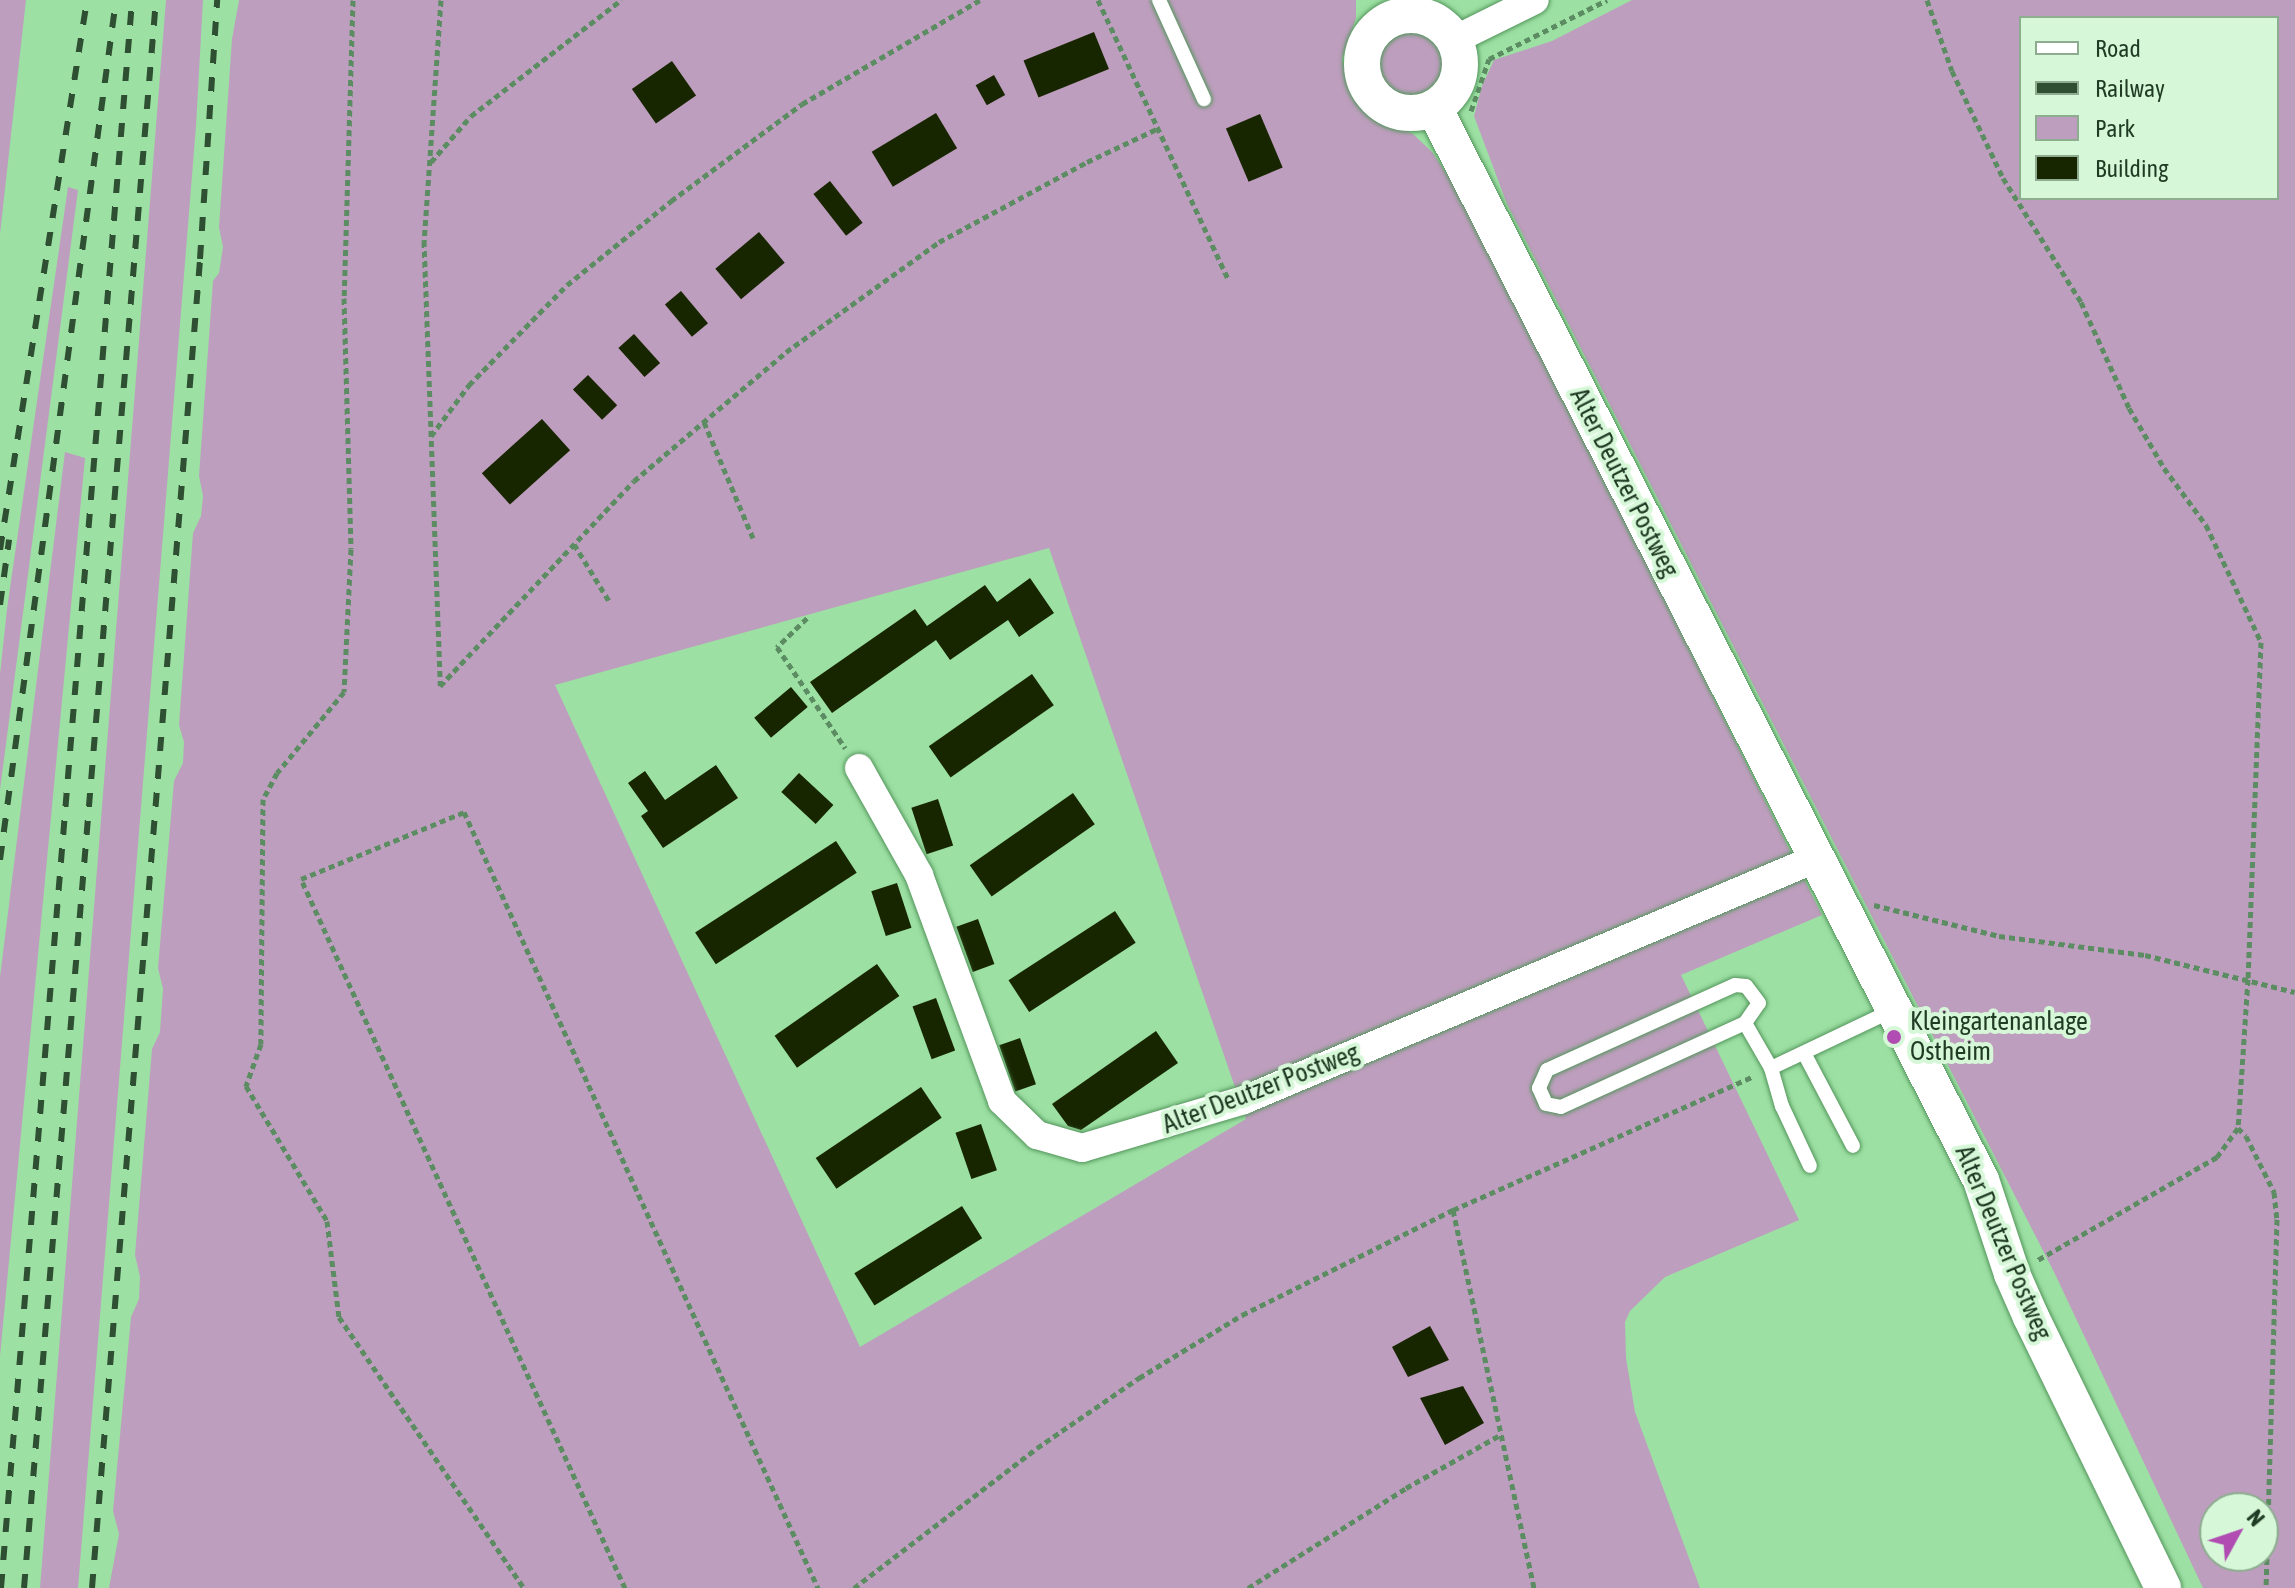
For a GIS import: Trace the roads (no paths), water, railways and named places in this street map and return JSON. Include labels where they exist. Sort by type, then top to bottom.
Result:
[{"type":"street","points":[[1454,40],[1535,0]]},
{"type":"street","points":[[1383,10],[1425,17],[1442,25],[1454,40],[1460,59],[1458,79],[1449,96],[1434,108],[1415,114],[1395,111],[1379,102],[1367,86],[1361,68],[1363,49],[1383,10]]},
{"type":"street","name":"Alter Deutzer Postweg","points":[[1434,108],[1981,1180],[2012,1274],[2031,1317],[2163,1588]]},
{"type":"street","name":"Alter Deutzer Postweg","points":[[859,768],[919,875],[1002,1101],[1037,1135],[1082,1148],[1244,1100],[1815,859]]},
{"type":"lane","points":[[1159,0],[1204,99]]},
{"type":"lane","points":[[1735,985],[1746,986],[1759,1003],[1745,1023],[1561,1107],[1546,1104],[1539,1088],[1547,1070],[1735,985]]},
{"type":"lane","points":[[1771,1068],[1893,1010]]},
{"type":"lane","points":[[1745,1023],[1771,1068],[1782,1106],[1810,1166]]},
{"type":"lane","points":[[1804,1053],[1853,1146]]},
{"type":"railway","points":[[0,550],[87,0]]},
{"type":"railway","points":[[0,860],[116,0]]},
{"type":"railway","points":[[1,1588],[132,0]]},
{"type":"railway","points":[[24,1588],[156,0]]},
{"type":"railway","points":[[92,1588],[200,259],[217,0]]},
{"type":"railway","points":[[0,605],[9,540]]},
{"type":"place","name":"Kleingartenanlage Ostheim","points":[[1894,1037]]}]
